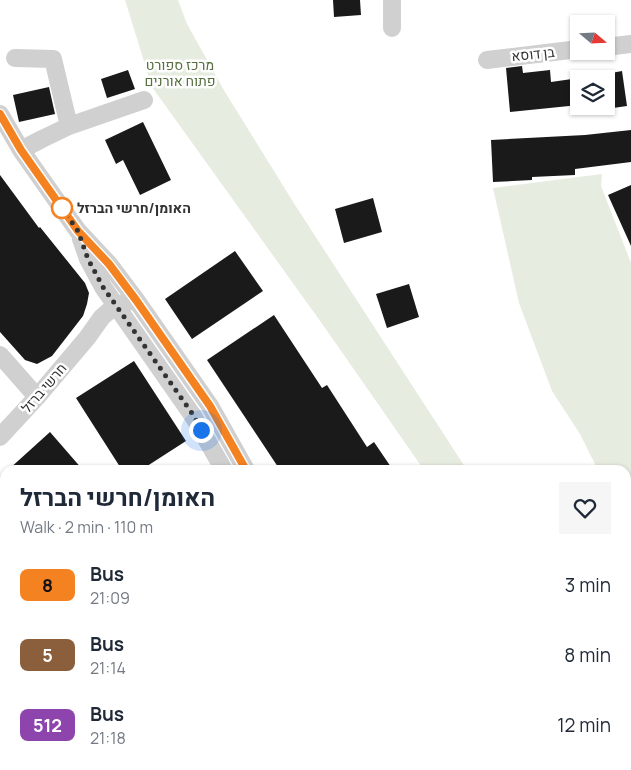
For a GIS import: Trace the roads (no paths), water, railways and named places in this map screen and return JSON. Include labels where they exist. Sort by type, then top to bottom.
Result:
[{"type":"street","points":[[392,0],[392,28]]},
{"type":"street","points":[[615,46],[631,44]]},
{"type":"street","name":"בן דוסא","points":[[487,60],[570,50]]},
{"type":"street","points":[[15,58],[53,59],[69,126]]},
{"type":"street","points":[[21,150],[69,126],[144,100]]},
{"type":"street","points":[[0,114],[21,150],[78,231],[109,264],[210,406],[243,465]]},
{"type":"street","points":[[0,127],[21,150]]},
{"type":"street","points":[[78,231],[88,259],[97,276],[120,312],[194,416],[221,465]]},
{"type":"street","name":"חרשי ברזל","points":[[0,437],[87,338],[120,322],[120,312],[136,300]]},
{"type":"street","points":[[0,355],[37,397]]},
{"type":"place","name":"האומן/חרשי הברזל","points":[[62,208]]},
{"type":"park label","name":"מרכז ספורט פתוח אורנים","points":[[180,74]]}]
